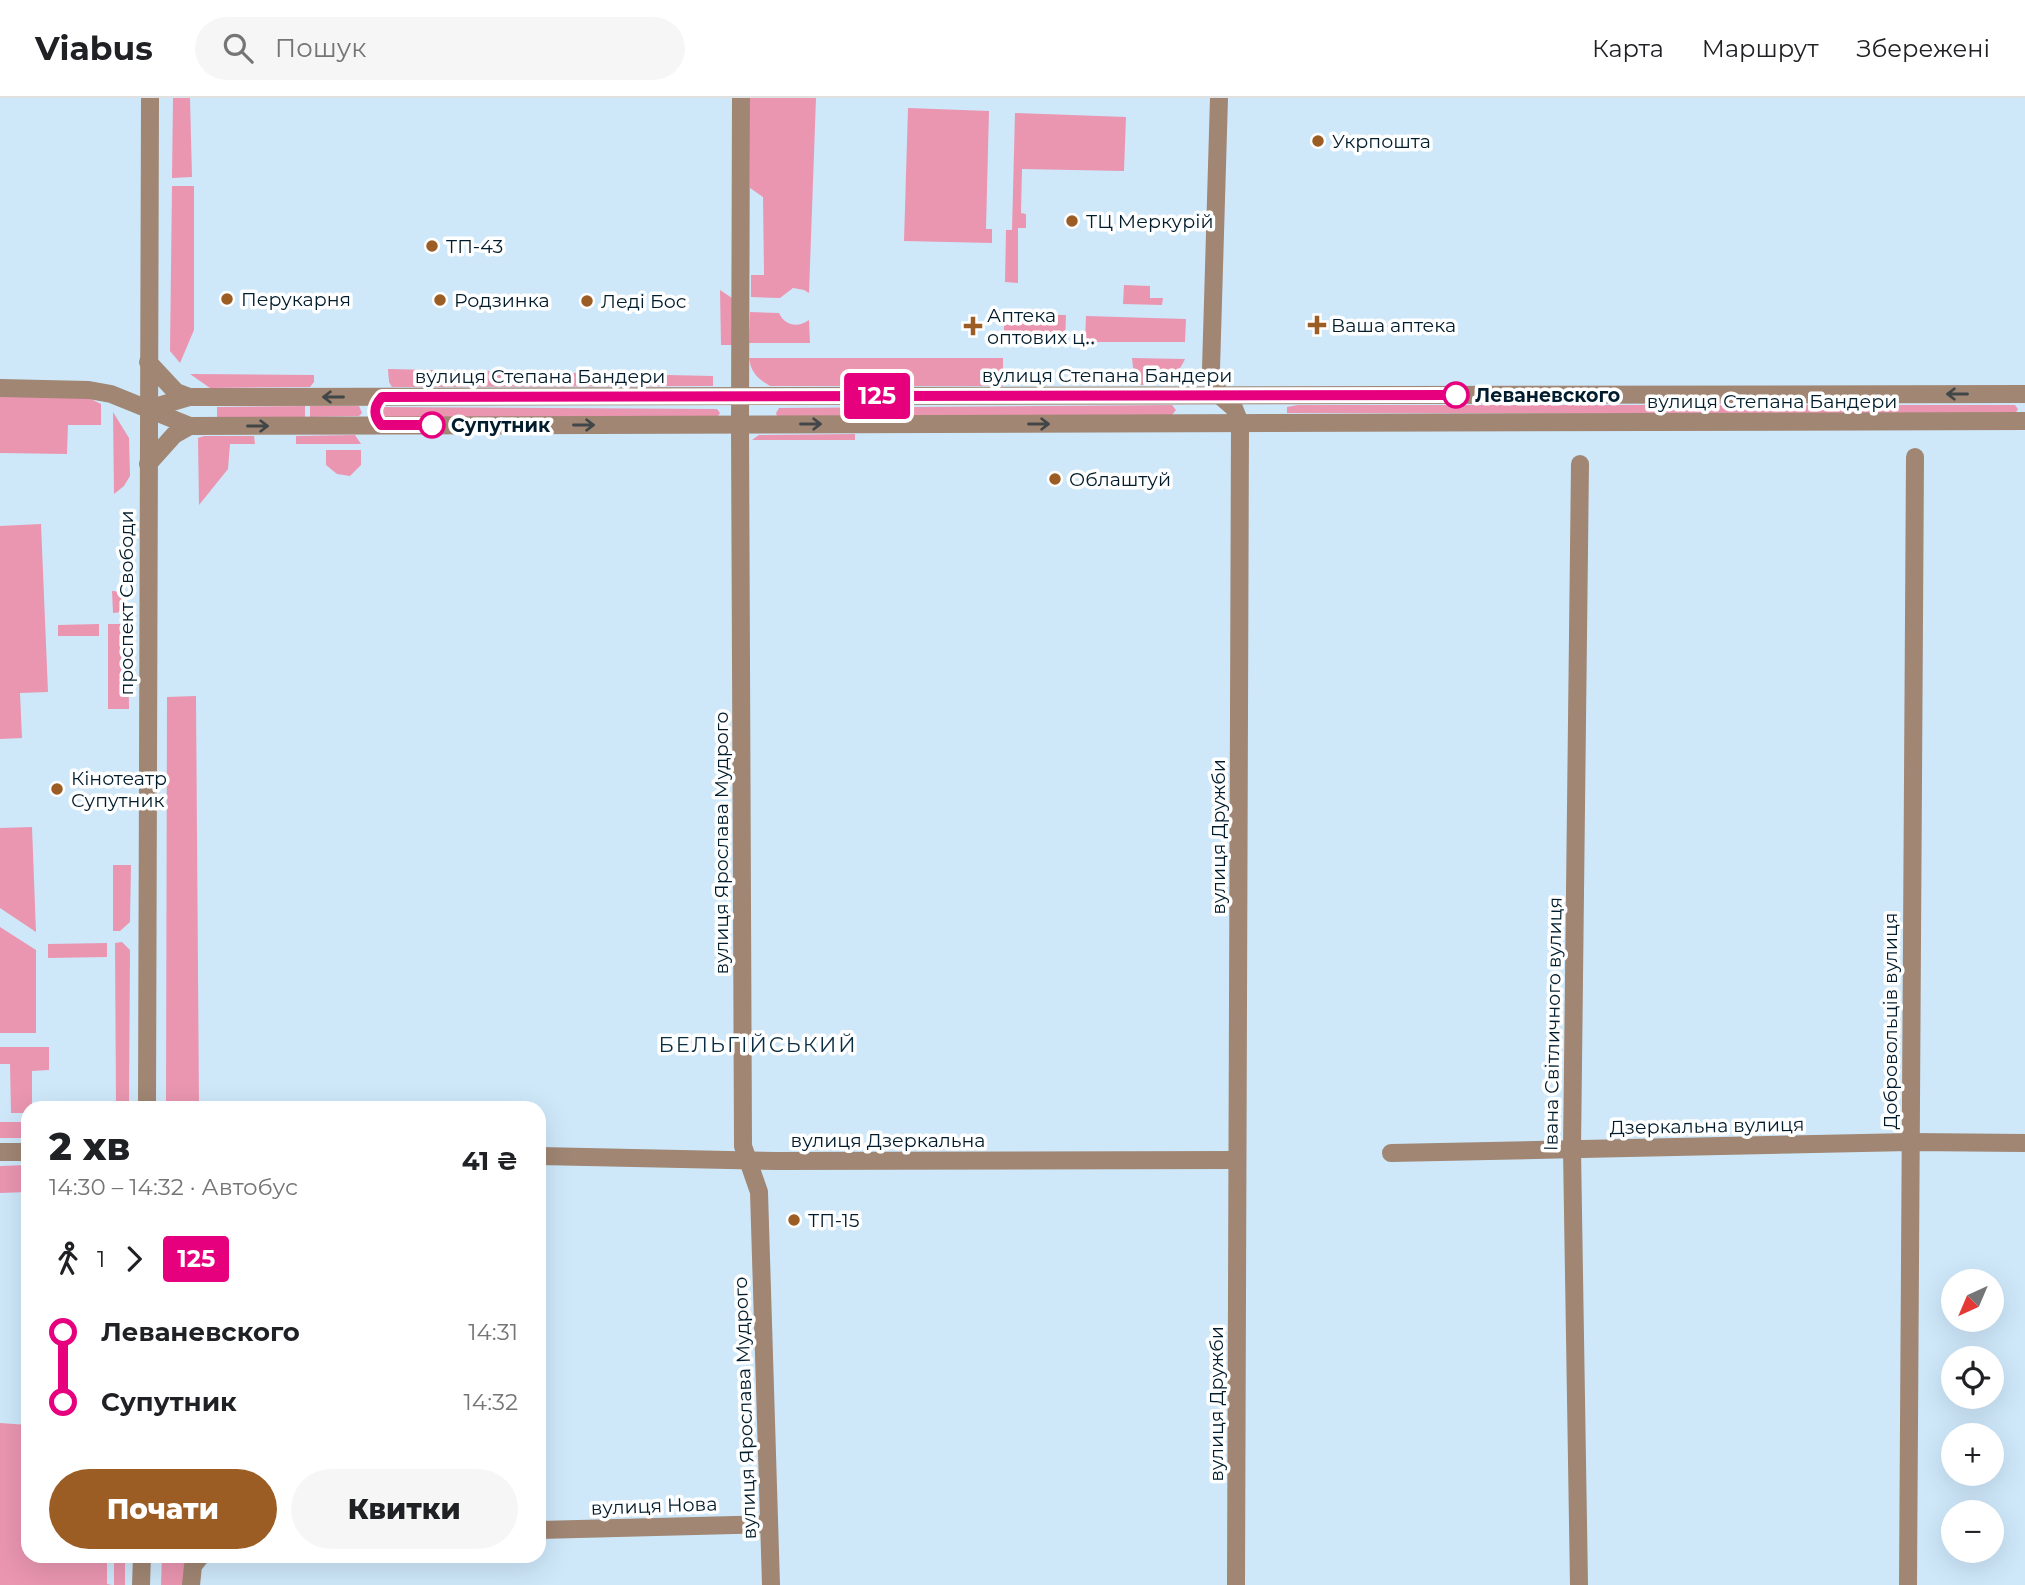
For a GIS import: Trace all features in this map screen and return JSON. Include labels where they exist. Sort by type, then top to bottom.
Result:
[{"type":"street","name":"проспект Свободи","points":[[147,1101],[150,98]]},
{"type":"street","name":"вулиця Ярослава Мудрого","points":[[741,98],[743,1132],[744,1153],[759,1192],[771,1585]]},
{"type":"street","points":[[1219,98],[1211,369],[1219,395],[1234,408],[1240,423]]},
{"type":"street","points":[[148,362],[176,392],[189,397]]},
{"type":"street","points":[[0,388],[89,390],[111,394],[190,426]]},
{"type":"street","name":"вулиця Степана Бандери","points":[[148,409],[189,397],[2023,396]]},
{"type":"street","points":[[359,425],[368,412],[361,397]]},
{"type":"street","points":[[381,425],[374,412],[382,397]]},
{"type":"street","name":"вулиця Степана Бандери","points":[[190,426],[2023,418]]},
{"type":"street","name":"вулиця Дружби","points":[[1236,1585],[1240,423]]},
{"type":"street","points":[[148,464],[174,435],[190,426]]},
{"type":"street","name":"Добровольців вулиця","points":[[1908,1585],[1915,457]]},
{"type":"street","name":"Івана Світличного вулиця","points":[[1579,1585],[1572,1150],[1580,464]]},
{"type":"street","name":"Дзеркальна вулиця","points":[[1391,1153],[1910,1142],[2025,1143]]},
{"type":"street","points":[[0,1152],[21,1152]]},
{"type":"street","name":"вулиця Дзеркальна","points":[[546,1156],[747,1160],[1237,1160]]},
{"type":"street","name":"вулиця Нова","points":[[546,1530],[769,1524]]},
{"type":"street","points":[[141,1585],[142,1563]]},
{"type":"street","points":[[191,1585],[195,1563]]},
{"type":"shaded area","points":[[173,98],[190,98],[192,177],[172,178]]},
{"type":"shaded area","points":[[750,98],[816,98],[809,293],[793,288],[780,298],[751,297],[751,275],[764,275],[763,197],[750,188]]},
{"type":"shaded area","points":[[908,108],[989,111],[986,229],[992,229],[992,243],[904,241]]},
{"type":"shaded area","points":[[1015,113],[1126,117],[1124,171],[1022,169],[1021,213],[1026,214],[1026,228],[1018,228],[1018,283],[1005,282],[1006,230],[1012,230]]},
{"type":"shaded area","points":[[172,186],[194,186],[194,330],[180,363],[170,351]]},
{"type":"shaded area","points":[[1124,285],[1150,286],[1150,298],[1163,298],[1162,305],[1123,304]]},
{"type":"shaded area","points":[[720,290],[732,298],[732,345],[721,345]]},
{"type":"shaded area","points":[[750,312],[779,313],[785,321],[792,324],[809,320],[810,343],[749,343]]},
{"type":"shaded area","points":[[1004,314],[1066,315],[1065,342],[1004,342]]},
{"type":"shaded area","points":[[1086,316],[1186,319],[1185,342],[1085,342]]},
{"type":"shaded area","points":[[749,358],[1003,358],[1003,386],[770,386],[756,375]]},
{"type":"shaded area","points":[[1132,358],[1185,359],[1176,373],[1164,381],[1135,385]]},
{"type":"shaded area","points":[[388,369],[713,376],[713,386],[392,387]]},
{"type":"shaded area","points":[[190,374],[314,375],[314,382],[310,387],[210,388]]},
{"type":"shaded area","points":[[0,395],[89,398],[101,404],[101,425],[68,425],[67,454],[0,453]]},
{"type":"shaded area","points":[[1172,405],[1176,410],[1172,415],[777,416],[776,413],[779,408]]},
{"type":"shaded area","points":[[2015,405],[2018,409],[2015,414],[1287,413],[1287,407]]},
{"type":"shaded area","points":[[305,406],[305,417],[217,417],[217,407]]},
{"type":"shaded area","points":[[310,406],[359,406],[362,413],[359,416],[310,417]]},
{"type":"shaded area","points":[[383,407],[717,409],[720,413],[717,418],[383,417],[379,412]]},
{"type":"shaded area","points":[[113,412],[129,438],[130,476],[124,486],[114,494]]},
{"type":"shaded area","points":[[855,434],[855,440],[752,440],[759,435]]},
{"type":"shaded area","points":[[355,435],[361,444],[296,444],[296,436]]},
{"type":"shaded area","points":[[254,436],[255,444],[230,444],[228,469],[199,505],[198,438]]},
{"type":"shaded area","points":[[326,450],[361,450],[361,465],[350,476],[337,474],[326,465]]},
{"type":"shaded area","points":[[41,524],[48,692],[20,693],[22,738],[0,739],[0,526]]},
{"type":"shaded area","points":[[112,591],[127,592],[127,608],[124,612],[113,613]]},
{"type":"shaded area","points":[[99,624],[99,636],[58,636],[58,625]]},
{"type":"shaded area","points":[[108,624],[122,624],[128,640],[129,709],[108,709]]},
{"type":"shaded area","points":[[196,696],[199,1101],[166,1101],[167,697]]},
{"type":"shaded area","points":[[32,827],[36,932],[0,908],[0,828]]},
{"type":"shaded area","points":[[113,865],[131,865],[130,922],[120,931],[113,931]]},
{"type":"shaded area","points":[[0,927],[36,950],[36,1033],[0,1033]]},
{"type":"shaded area","points":[[122,942],[130,950],[129,1101],[116,1101],[115,943]]},
{"type":"shaded area","points":[[107,943],[107,957],[48,958],[48,944]]},
{"type":"shaded area","points":[[0,1047],[49,1047],[49,1070],[32,1071],[32,1101],[21,1101],[21,1113],[11,1113],[10,1064],[0,1064]]},
{"type":"shaded area","points":[[0,1122],[21,1122],[21,1138],[0,1138]]},
{"type":"shaded area","points":[[21,1165],[21,1192],[0,1193],[0,1166]]},
{"type":"shaded area","points":[[0,1423],[21,1424],[21,1563],[107,1563],[107,1584],[112,1585],[0,1585]]},
{"type":"shaded area","points":[[114,1563],[125,1563],[125,1585],[114,1585]]},
{"type":"shaded area","points":[[162,1563],[190,1563],[185,1585],[161,1585]]},
{"type":"bus line","name":"125","points":[[432,425],[381,425],[375,416],[375,406],[382,397],[1456,395]]},
{"type":"place","name":"Укрпошта","points":[[1318,141]]},
{"type":"place","name":"ТЦ Меркурій","points":[[1072,221]]},
{"type":"place","name":"ТП-43","points":[[432,246]]},
{"type":"place","name":"Перукарня","points":[[227,299]]},
{"type":"place","name":"Родзинка","points":[[440,300]]},
{"type":"place","name":"Леді Бос","points":[[587,301]]},
{"type":"place","name":"Ваша аптека","points":[[1317,325]]},
{"type":"place","name":"Аптека оптових ц‥","points":[[973,326]]},
{"type":"place","name":"Леваневского","points":[[1456,395]]},
{"type":"place","name":"Супутник","points":[[432,425]]},
{"type":"place","name":"Облаштуй","points":[[1055,479]]},
{"type":"place","name":"Кінотеатр Супутник","points":[[57,789]]},
{"type":"place","name":"ТП-15","points":[[794,1220]]},
{"type":"district","name":"БЕЛЬГІЙСЬКИЙ","points":[[758,1044]]}]
